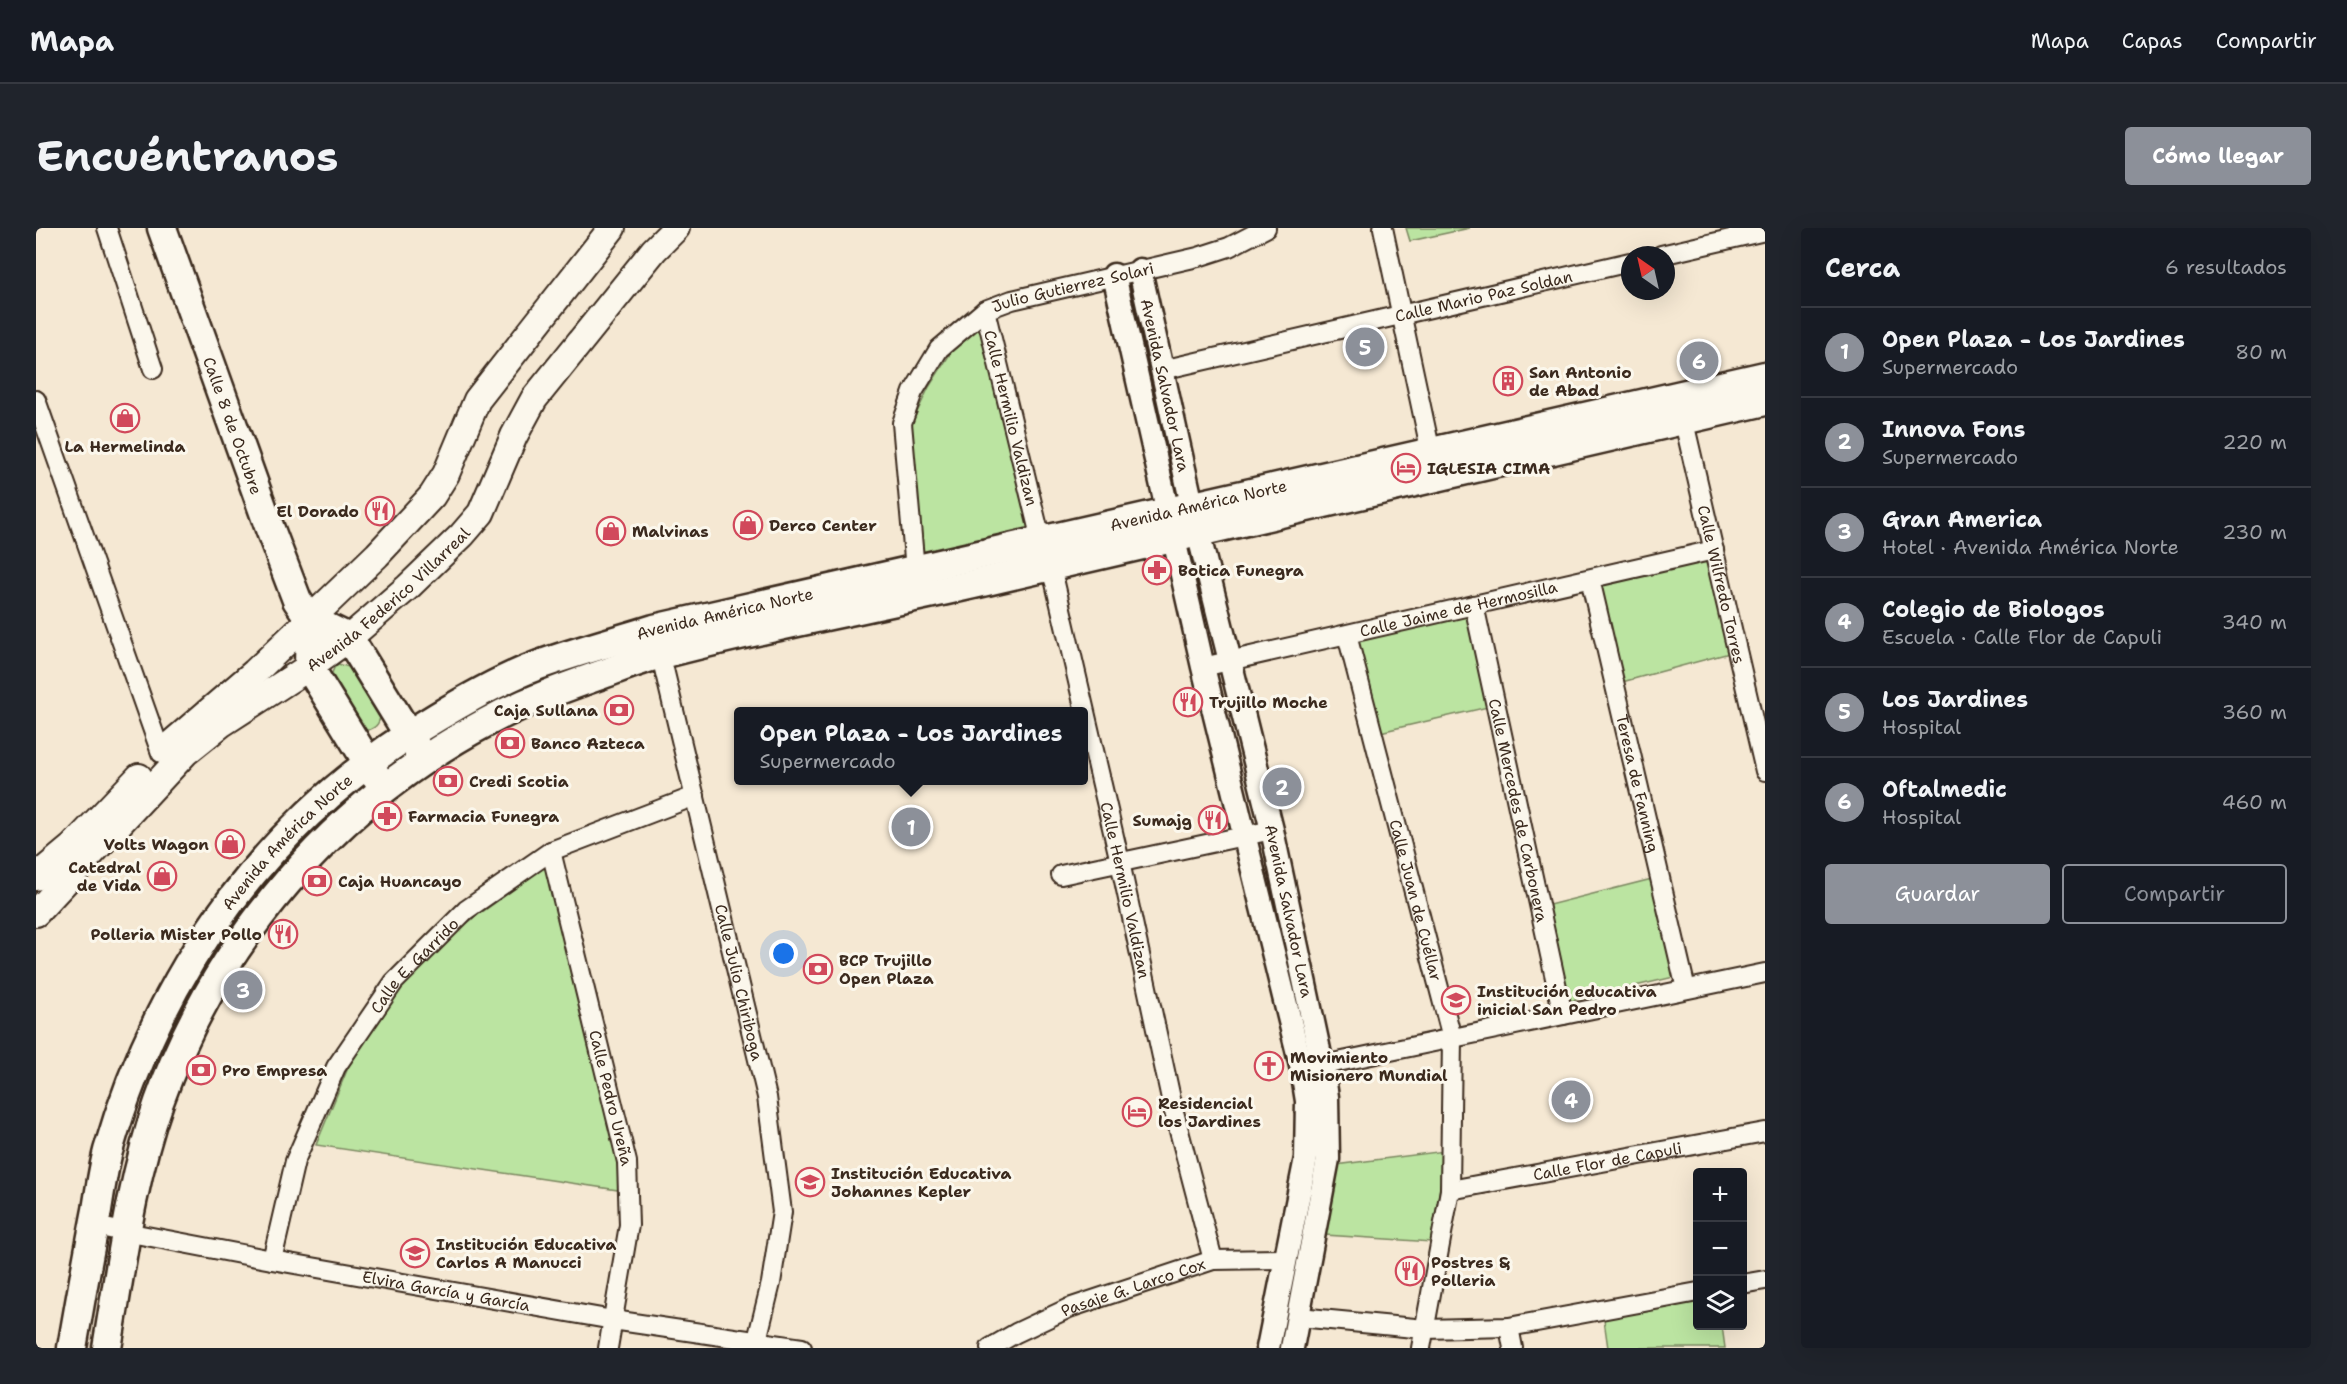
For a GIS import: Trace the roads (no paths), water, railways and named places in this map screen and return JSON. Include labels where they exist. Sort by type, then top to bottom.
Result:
[{"type":"main road","name":"Calle 8 de Octubre","points":[[162,228],[270,529],[297,600],[310,619]]},
{"type":"main road","name":"Avenida Federico Villarreal","points":[[36,877],[72,847],[161,753],[255,672],[390,541],[432,496],[446,474],[477,400],[612,228]]},
{"type":"main road","name":"Avenida Federico Villarreal","points":[[36,913],[186,752],[221,724],[349,638],[408,587],[462,535],[481,513],[514,436],[534,399],[654,250],[676,228]]},
{"type":"main road","name":"Avenida América Norte","points":[[108,1348],[127,1232],[144,1152],[157,1108],[175,1058],[230,958],[260,916],[336,830],[384,788],[423,760],[487,722],[657,642],[915,570],[1041,540],[1183,523],[1681,408],[1765,376]]},
{"type":"main road","name":"Avenida América Norte","points":[[72,1348],[107,1154],[144,1046],[198,946],[232,898],[314,808],[367,762],[408,734],[472,696],[539,665],[1050,567],[1183,523],[1431,453],[1681,408],[1765,401]]},
{"type":"main road","points":[[384,788],[309,667],[310,619],[349,638],[423,760]]},
{"type":"main road","points":[[539,665],[541,680],[551,692]]},
{"type":"main road","points":[[287,835],[309,858]]},
{"type":"street","points":[[107,228],[153,369]]},
{"type":"street","name":"Julio Gutierrez Solari","points":[[915,570],[902,423],[913,392],[939,349],[985,310],[1012,300],[1198,256],[1229,247],[1266,228]]},
{"type":"street","points":[[1383,228],[1431,453]]},
{"type":"street","points":[[1675,252],[1765,231]]},
{"type":"street","name":"Calle Mario Paz Soldan","points":[[1162,370],[1621,264]]},
{"type":"street","name":"Avenida Salvador Lara","points":[[1140,270],[1162,370],[1203,668],[1244,835],[1312,1067],[1327,1097],[1328,1159],[1292,1348]]},
{"type":"street","name":"Avenida Salvador Lara","points":[[1114,275],[1183,523],[1231,662],[1272,830],[1312,1067],[1307,1101],[1306,1158],[1268,1348]]},
{"type":"street","name":"Calle Hermilio Valdizan","points":[[985,310],[1041,540],[1055,583],[1084,707]]},
{"type":"street","points":[[36,400],[161,753]]},
{"type":"street","name":"Calle Wilfredo Torres","points":[[1681,408],[1765,771]]},
{"type":"street","name":"Calle Jaime de Hermosilla","points":[[1203,668],[1714,550]]},
{"type":"street","name":"Teresa de Fanning","points":[[1590,579],[1686,989]]},
{"type":"street","name":"Calle Mercedes de Carbonera","points":[[1474,605],[1563,1015]]},
{"type":"street","name":"Calle Juan de Cuéllar","points":[[1347,635],[1452,1038],[1453,1144],[1450,1190],[1421,1348]]},
{"type":"street","name":"Calle Julio Chiriboga","points":[[657,642],[767,1097],[782,1212],[771,1283],[757,1340]]},
{"type":"street","name":"Calle Hermilio Valdizan","points":[[1088,725],[1173,1108],[1213,1260]]},
{"type":"street","name":"Calle E. Garrido","points":[[272,1260],[295,1161],[336,1067],[394,982],[466,910],[550,851],[694,796]]},
{"type":"street","points":[[1060,875],[1272,830]]},
{"type":"street","name":"Calle Pedro Ureña","points":[[550,851],[627,1162],[629,1225],[608,1348]]},
{"type":"street","points":[[1312,1067],[1765,973]]},
{"type":"street","name":"Calle Flor de Capuli","points":[[1450,1190],[1765,1132]]},
{"type":"street","name":"Elvira García y García","points":[[94,1226],[613,1320],[802,1348]]},
{"type":"street","name":"Pasaje G. Larco Cox","points":[[990,1348],[1069,1308],[1213,1260],[1286,1258]]},
{"type":"street","points":[[1747,1283],[1765,1280]]},
{"type":"street","points":[[1299,1317],[1425,1329],[1509,1327],[1693,1293]]},
{"type":"street","points":[[1509,1327],[1513,1348]]},
{"type":"place","name":"Los Jardines","points":[[1365,347]]},
{"type":"place","name":"Oftalmedic","points":[[1699,361]]},
{"type":"place","name":"San Antonio de Abad","points":[[1508,381]]},
{"type":"place","name":"La Hermelinda","points":[[125,418]]},
{"type":"place","name":"IGLESIA CIMA","points":[[1406,468]]},
{"type":"place","name":"El Dorado","points":[[380,511]]},
{"type":"place","name":"Derco Center","points":[[748,525]]},
{"type":"place","name":"Malvinas","points":[[611,531]]},
{"type":"place","name":"Botica Funegra","points":[[1157,570]]},
{"type":"place","name":"Trujillo Moche","points":[[1188,702]]},
{"type":"place","name":"Caja Sullana","points":[[619,710]]},
{"type":"place","name":"Banco Azteca","points":[[510,743]]},
{"type":"place","name":"Credi Scotia","points":[[448,781]]},
{"type":"place","name":"Innova Fons","points":[[1282,787]]},
{"type":"place","name":"Farmacia Funegra","points":[[387,816]]},
{"type":"place","name":"Sumajg","points":[[1213,820]]},
{"type":"place","name":"Open Plaza - Los Jardines","points":[[911,827]]},
{"type":"place","name":"Volts Wagon","points":[[230,844]]},
{"type":"place","name":"Catedral de Vida","points":[[162,876]]},
{"type":"place","name":"Caja Huancayo","points":[[317,881]]},
{"type":"place","name":"Polleria Mister Pollo","points":[[283,934]]},
{"type":"place","name":"BCP Trujillo Open Plaza","points":[[818,969]]},
{"type":"place","name":"Gran America","points":[[243,990]]},
{"type":"place","name":"Institución educativa inicial San Pedro","points":[[1456,1000]]},
{"type":"place","name":"Movimiento Misionero Mundial","points":[[1269,1066]]},
{"type":"place","name":"Pro Empresa","points":[[201,1070]]},
{"type":"place","name":"Colegio de Biologos","points":[[1571,1100]]},
{"type":"place","name":"Residencial los Jardines","points":[[1137,1112]]},
{"type":"place","name":"Institución Educativa Johannes Kepler","points":[[810,1182]]},
{"type":"place","name":"Institución Educativa Carlos A Manucci","points":[[415,1253]]},
{"type":"place","name":"Postres & Polleria","points":[[1410,1271]]}]
